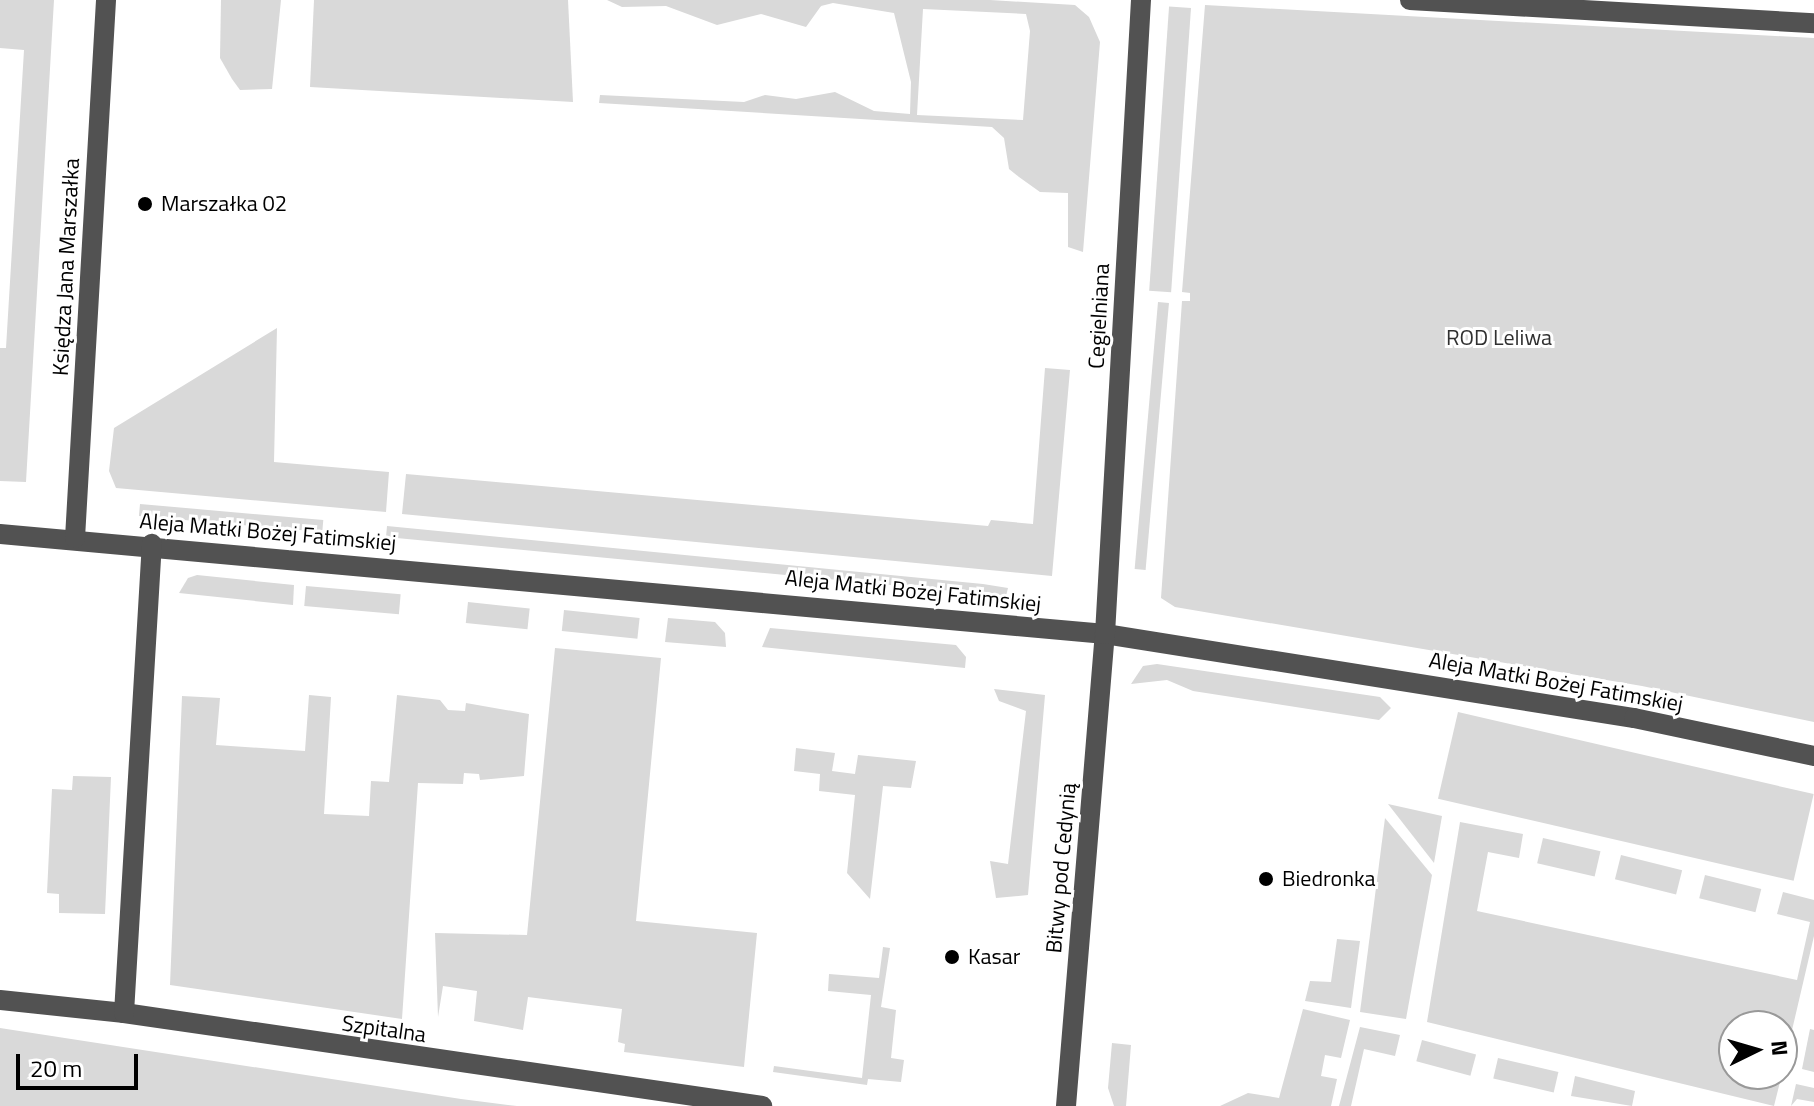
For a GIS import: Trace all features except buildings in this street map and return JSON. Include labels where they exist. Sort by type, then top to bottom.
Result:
[{"type":"street","name":"Księdza Jana Marszałka","points":[[75,538],[106,0]]},
{"type":"street","name":"Cegielniana","points":[[1105,634],[1141,0]]},
{"type":"street","points":[[1410,0],[1660,8],[1814,23]]},
{"type":"street","name":"Aleja Matki Bożej Fatimskiej","points":[[0,534],[152,544],[1105,634],[1634,718],[1814,756]]},
{"type":"street","points":[[124,1013],[152,544]]},
{"type":"street","name":"Bitwy pod Cedynią","points":[[1066,1106],[1105,634]]},
{"type":"street","name":"Szpitalna","points":[[0,1000],[124,1013],[230,1032],[762,1106]]},
{"type":"green space","points":[[0,0],[54,0],[26,482],[0,481],[0,348],[6,348],[24,50],[0,48]]},
{"type":"green space","points":[[221,0],[281,0],[272,89],[240,90],[232,79],[220,58]]},
{"type":"green space","points":[[314,0],[568,0],[573,102],[310,87]]},
{"type":"green space","points":[[607,0],[990,0],[1075,5],[1089,17],[1100,42],[1083,252],[1068,247],[1068,193],[1040,192],[1009,169],[1004,138],[992,127],[599,103],[600,95],[744,102],[765,95],[796,99],[835,92],[874,111],[910,114],[911,82],[894,13],[833,3],[821,6],[806,27],[761,14],[717,25],[666,6],[622,7]],"holes":[[[923,9],[1026,14],[1030,31],[1023,120],[917,115]]]},
{"type":"green space","name":"ROD Leliwa","points":[[1205,5],[1814,38],[1814,722],[1642,686],[1175,607],[1161,598],[1182,301],[1190,301],[1190,293],[1182,292]]},
{"type":"green space","points":[[1169,6],[1191,8],[1171,292],[1149,291]]},
{"type":"green space","points":[[1158,302],[1169,303],[1146,570],[1135,569]]},
{"type":"green space","points":[[277,328],[274,462],[389,472],[386,512],[116,488],[109,471],[114,428]]},
{"type":"green space","points":[[1045,368],[1070,370],[1052,576],[402,514],[406,474],[988,526],[991,520],[1033,524]]},
{"type":"green space","points":[[140,504],[323,520],[322,532],[139,516]]},
{"type":"green space","points":[[387,526],[1008,588],[1006,596],[386,537]]},
{"type":"green space","points":[[197,575],[294,585],[293,605],[179,593],[188,578]]},
{"type":"green space","points":[[306,586],[401,594],[399,614],[304,606]]},
{"type":"green space","points":[[468,602],[530,608],[527,629],[466,623]]},
{"type":"green space","points":[[564,610],[640,618],[637,639],[562,631]]},
{"type":"green space","points":[[668,618],[715,622],[725,633],[726,647],[665,642]]},
{"type":"green space","points":[[770,628],[956,645],[966,657],[965,668],[762,647]]},
{"type":"green space","points":[[555,648],[661,658],[636,921],[757,933],[744,1067],[624,1052],[625,1044],[618,1042],[622,1009],[528,997],[523,1030],[474,1021],[477,991],[443,986],[438,1017],[435,933],[527,935]]},
{"type":"green space","points":[[1157,664],[1380,697],[1391,708],[1379,720],[1193,691],[1167,680],[1131,684],[1143,666]]},
{"type":"green space","points":[[994,689],[1045,695],[1028,895],[996,898],[990,861],[1008,864],[1026,711],[999,701]]},
{"type":"green space","points":[[309,695],[331,697],[324,814],[369,816],[371,781],[389,782],[397,695],[440,700],[448,710],[465,711],[466,703],[529,714],[524,776],[480,780],[479,774],[464,773],[463,784],[418,783],[402,1019],[170,985],[182,696],[220,698],[216,745],[305,751]]},
{"type":"green space","points":[[1458,712],[1814,794],[1794,881],[1438,799]]},
{"type":"green space","points":[[796,748],[835,753],[832,771],[855,774],[858,755],[916,761],[911,788],[883,786],[870,899],[847,873],[855,795],[819,791],[820,774],[794,771]]},
{"type":"green space","points":[[73,776],[111,777],[105,914],[59,913],[59,894],[47,893],[52,789],[72,790]]},
{"type":"green space","points":[[1388,804],[1442,816],[1434,863]]},
{"type":"green space","points":[[1385,818],[1432,875],[1406,1019],[1360,1012]]},
{"type":"green space","points":[[1460,822],[1523,834],[1519,858],[1488,852],[1477,911],[1797,980],[1810,922],[1777,914],[1783,892],[1814,900],[1814,936],[1797,1010],[1718,1010],[1718,1090],[1778,1090],[1774,1106],[1427,1022]]},
{"type":"green space","points":[[1543,838],[1600,851],[1595,877],[1537,863]]},
{"type":"green space","points":[[1621,855],[1682,870],[1676,894],[1615,879]]},
{"type":"green space","points":[[1705,875],[1761,889],[1755,912],[1699,898]]},
{"type":"green space","points":[[1337,939],[1360,941],[1351,1008],[1305,1001],[1310,981],[1331,982]]},
{"type":"green space","points":[[883,947],[890,948],[881,1007],[896,1010],[891,1058],[904,1060],[901,1082],[868,1079],[867,1085],[773,1072],[774,1066],[862,1078],[871,995],[828,991],[829,974],[879,978]]},
{"type":"green space","points":[[1303,1009],[1350,1020],[1341,1058],[1325,1055],[1321,1076],[1337,1079],[1331,1106],[1220,1106],[1248,1093],[1279,1098]]},
{"type":"green space","points":[[1360,1027],[1400,1035],[1395,1056],[1364,1049],[1351,1106],[1339,1106]]},
{"type":"green space","points":[[0,1028],[461,1099],[517,1106],[0,1106]]},
{"type":"green space","points":[[1810,1029],[1814,1030],[1814,1072],[1802,1069]]},
{"type":"green space","points":[[1422,1040],[1476,1054],[1470,1076],[1416,1061]]},
{"type":"green space","points":[[1112,1043],[1131,1045],[1126,1106],[1114,1106],[1108,1088]]},
{"type":"green space","points":[[1498,1058],[1558,1072],[1554,1092],[1493,1078]]},
{"type":"green space","points":[[1575,1076],[1635,1091],[1632,1106],[1571,1096]]},
{"type":"green space","points":[[1798,1084],[1814,1088],[1814,1102],[1797,1099],[1791,1106]]},
{"type":"place","name":"Marszałka 02","points":[[145,204]]},
{"type":"place","name":"Biedronka","points":[[1266,879]]},
{"type":"place","name":"Kasar","points":[[952,957]]}]
